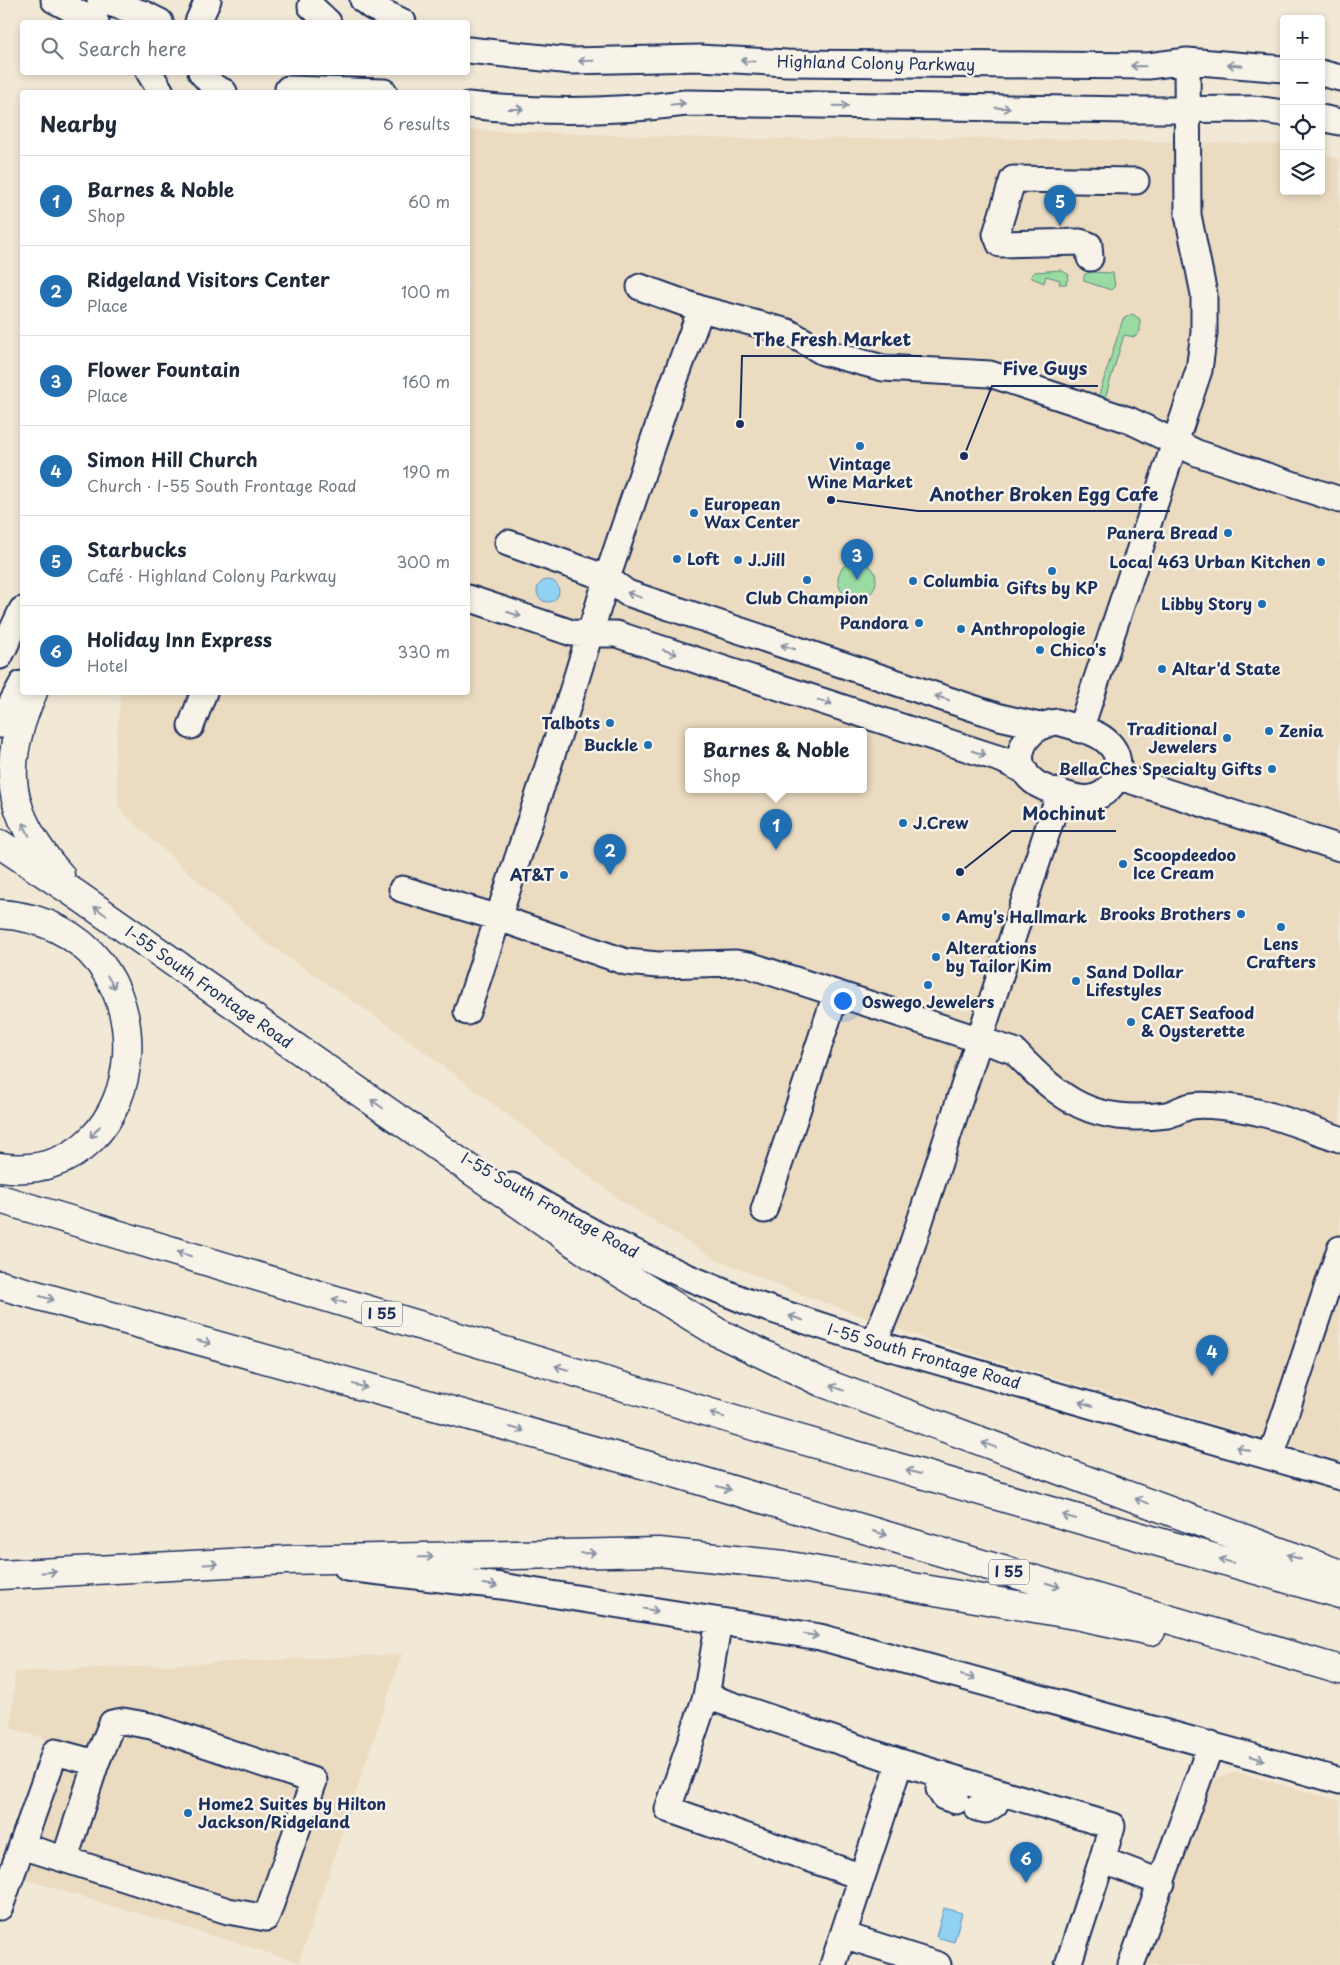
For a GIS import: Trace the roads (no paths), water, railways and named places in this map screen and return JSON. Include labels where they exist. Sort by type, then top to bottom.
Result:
[{"type":"main road","points":[[31,695],[19,719],[13,742],[9,772],[16,806],[29,835],[77,895]]},
{"type":"main road","name":"I-55 South Frontage Road","points":[[0,844],[77,895],[417,1132]]},
{"type":"main road","points":[[0,914],[29,918],[52,927],[65,933],[86,949],[114,984],[122,1006],[129,1052],[126,1076],[119,1098],[108,1116],[81,1148],[49,1165],[30,1168],[0,1168]]},
{"type":"main road","points":[[417,1132],[593,1256],[717,1332],[821,1382],[1340,1574]]},
{"type":"main road","name":"I 55","points":[[0,1199],[764,1429],[1340,1594]]},
{"type":"main road","name":"I 55","points":[[0,1285],[668,1471],[1340,1672]]},
{"type":"main road","points":[[0,1575],[286,1560],[659,1552],[784,1565],[1081,1616],[1340,1672]]},
{"type":"street","points":[[54,0],[92,20]]},
{"type":"street","points":[[100,0],[144,14],[156,20]]},
{"type":"street","points":[[199,20],[208,0]]},
{"type":"street","points":[[363,0],[372,7],[399,20]]},
{"type":"street","points":[[470,44],[500,53]]},
{"type":"street","name":"Highland Colony Parkway","points":[[470,50],[571,61],[700,58],[787,63],[1148,66],[1187,62],[1280,69]]},
{"type":"street","points":[[1080,730],[1199,370],[1204,333],[1204,294],[1188,215],[1187,62]]},
{"type":"street","points":[[151,75],[160,90]]},
{"type":"street","points":[[201,75],[203,90]]},
{"type":"street","points":[[204,75],[214,87],[220,90]]},
{"type":"street","points":[[1325,75],[1340,78]]},
{"type":"street","points":[[289,85],[357,90]]},
{"type":"street","points":[[470,105],[504,109],[633,109],[686,103],[1254,109],[1280,112]]},
{"type":"street","points":[[1325,119],[1340,122]]},
{"type":"street","points":[[1090,258],[1089,245],[1080,242],[1000,244],[996,234],[1013,179],[1136,180]]},
{"type":"street","points":[[640,287],[701,309],[788,332],[823,352],[866,365],[883,368],[990,374],[1129,420],[1205,456],[1340,500]]},
{"type":"street","points":[[467,1012],[664,406],[701,309]]},
{"type":"street","points":[[508,544],[607,578],[627,593],[1000,717],[1039,726],[1058,722],[1103,738],[1111,745],[1117,755],[1117,776],[1112,786],[1097,797],[1080,798],[1040,786],[1032,780],[1025,771],[1022,760],[1023,745],[1031,732],[1039,726]]},
{"type":"street","points":[[470,599],[572,633],[616,634],[1003,760],[1025,771]]},
{"type":"street","points":[[0,656],[20,614]]},
{"type":"street","points":[[0,726],[20,688]]},
{"type":"street","points":[[191,726],[203,695]]},
{"type":"street","points":[[1117,776],[1340,848]]},
{"type":"street","points":[[874,1343],[904,1270],[1060,792]]},
{"type":"street","points":[[402,889],[499,918],[626,962],[658,965],[736,962],[749,965],[1014,1051],[1042,1080],[1060,1095],[1089,1110],[1111,1116],[1136,1118],[1170,1114],[1192,1106],[1245,1109],[1340,1139]]},
{"type":"street","points":[[764,1210],[836,994]]},
{"type":"street","name":"I-55 South Frontage Road","points":[[417,1132],[596,1234],[676,1272],[748,1302],[874,1343],[1340,1477]]},
{"type":"street","points":[[1270,1457],[1340,1250]]},
{"type":"street","points":[[286,1560],[501,1586],[820,1637],[1340,1781]]},
{"type":"street","points":[[719,1621],[706,1696],[668,1809],[862,1877]]},
{"type":"street","points":[[706,1696],[900,1762],[1112,1826],[1068,1965]]},
{"type":"street","points":[[22,1846],[228,1911],[266,1918],[314,1781],[151,1726],[123,1721],[112,1723],[96,1763],[65,1858]]},
{"type":"street","points":[[1131,1965],[1211,1744]]},
{"type":"street","points":[[1,1905],[55,1752],[96,1763]]},
{"type":"street","points":[[833,1965],[900,1762]]},
{"type":"street","points":[[941,1774],[938,1789],[944,1797],[967,1805],[986,1810],[995,1804],[999,1792]]},
{"type":"street","points":[[1102,1860],[1162,1883]]},
{"type":"street","points":[[843,1935],[938,1965]]},
{"type":"water","points":[[548,580],[556,583],[559,591],[556,599],[548,602],[540,599],[537,591],[540,583]]},
{"type":"water","points":[[944,1908],[962,1913],[954,1942],[936,1937]]},
{"type":"place","name":"Starbucks","points":[[1060,226]]},
{"type":"place","name":"The Fresh Market","points":[[740,424]]},
{"type":"place","name":"Vintage Wine Market","points":[[860,446]]},
{"type":"place","name":"Five Guys","points":[[964,456]]},
{"type":"place","name":"Another Broken Egg Cafe","points":[[831,500]]},
{"type":"place","name":"European Wax Center","points":[[694,513]]},
{"type":"place","name":"Panera Bread","points":[[1228,533]]},
{"type":"place","name":"Loft","points":[[677,559]]},
{"type":"place","name":"J.Jill","points":[[738,560]]},
{"type":"place","name":"Local 463 Urban Kitchen","points":[[1321,562]]},
{"type":"place","name":"Gifts by KP","points":[[1052,571]]},
{"type":"place","name":"Club Champion","points":[[807,580]]},
{"type":"place","name":"Flower Fountain","points":[[857,580]]},
{"type":"place","name":"Columbia","points":[[913,581]]},
{"type":"place","name":"Libby Story","points":[[1262,604]]},
{"type":"place","name":"Pandora","points":[[919,623]]},
{"type":"place","name":"Anthropologie","points":[[961,629]]},
{"type":"place","name":"Chico's","points":[[1040,650]]},
{"type":"place","name":"Altar'd State","points":[[1162,669]]},
{"type":"place","name":"Talbots","points":[[610,723]]},
{"type":"place","name":"Zenia","points":[[1269,731]]},
{"type":"place","name":"Traditional Jewelers","points":[[1227,738]]},
{"type":"place","name":"Buckle","points":[[648,745]]},
{"type":"place","name":"BellaChes Specialty Gifts","points":[[1272,769]]},
{"type":"place","name":"J.Crew","points":[[903,823]]},
{"type":"place","name":"Barnes & Noble","points":[[776,850]]},
{"type":"place","name":"Scoopdeedoo Ice Cream","points":[[1123,864]]},
{"type":"place","name":"Mochinut","points":[[960,872]]},
{"type":"place","name":"AT&T","points":[[564,875]]},
{"type":"place","name":"Ridgeland Visitors Center","points":[[610,875]]},
{"type":"place","name":"Brooks Brothers","points":[[1241,914]]},
{"type":"place","name":"Amy's Hallmark","points":[[946,917]]},
{"type":"place","name":"Lens Crafters","points":[[1281,927]]},
{"type":"place","name":"Alterations by Tailor Kim","points":[[936,957]]},
{"type":"place","name":"Sand Dollar Lifestyles","points":[[1076,981]]},
{"type":"place","name":"Oswego Jewelers","points":[[928,985]]},
{"type":"place","name":"CAET Seafood & Oysterette","points":[[1131,1022]]},
{"type":"place","name":"Simon Hill Church","points":[[1212,1376]]},
{"type":"place","name":"Home2 Suites by Hilton Jackson/Ridgeland","points":[[188,1813]]},
{"type":"place","name":"Holiday Inn Express","points":[[1026,1883]]}]
